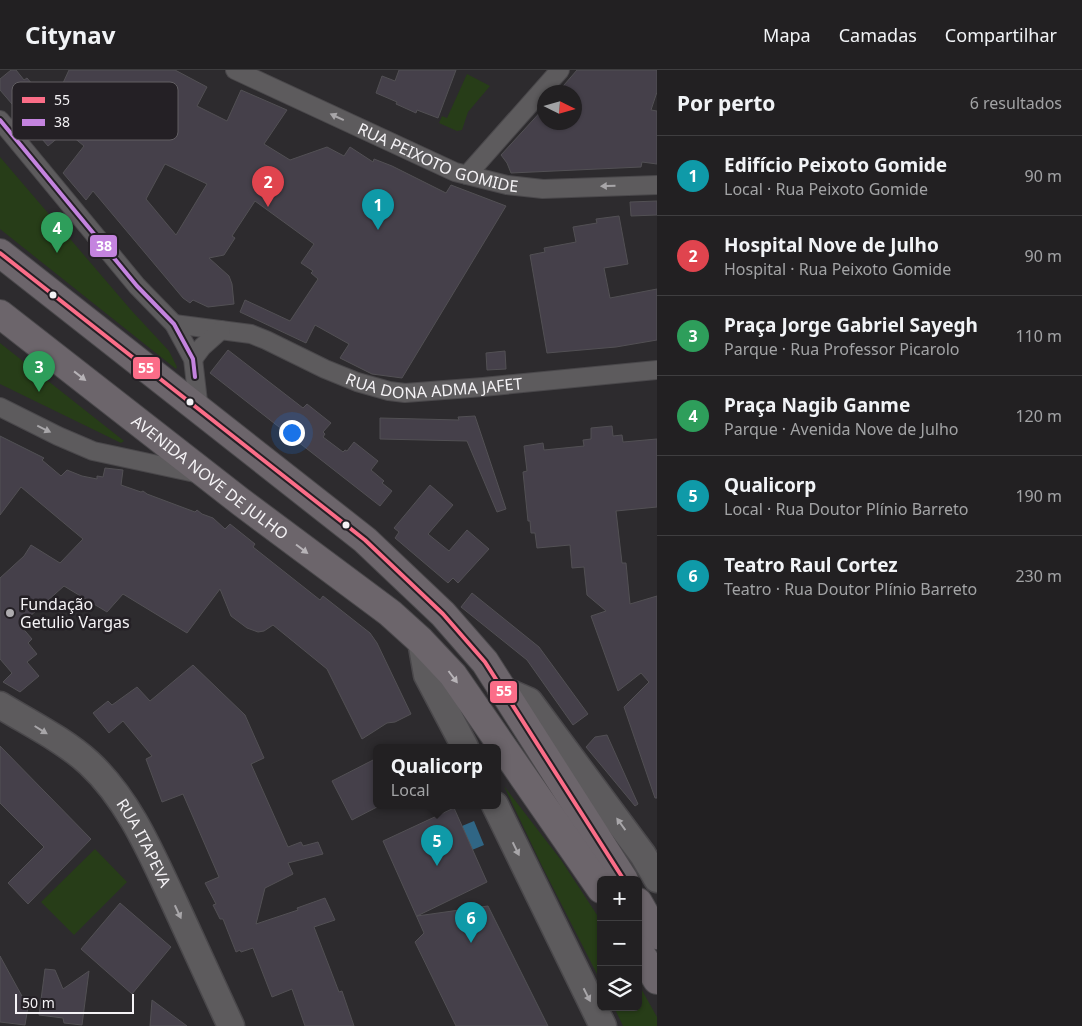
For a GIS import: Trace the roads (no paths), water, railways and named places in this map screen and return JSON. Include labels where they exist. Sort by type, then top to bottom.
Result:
[{"type":"main road","points":[[0,253],[365,540],[443,614],[484,662],[621,876]]},
{"type":"main road","name":"AVENIDA NOVE DE JULHO","points":[[0,314],[319,563],[390,614],[421,641],[453,675],[500,744]]},
{"type":"main road","points":[[421,641],[427,676],[463,744]]},
{"type":"main road","points":[[501,688],[529,700],[650,853],[657,879]]},
{"type":"main road","name":"RUA ITAPEVA","points":[[0,705],[88,762],[126,806],[162,877],[231,1026]]},
{"type":"main road","name":"AVENIDA NOVE DE JULHO","points":[[501,745],[597,883]]},
{"type":"main road","points":[[496,809],[603,1026]]},
{"type":"main road","points":[[642,909],[657,935]]},
{"type":"main road","points":[[642,956],[657,980]]},
{"type":"street","name":"RUA PEIXOTO GOMIDE","points":[[235,70],[447,168],[467,175],[507,185],[543,189],[657,185]]},
{"type":"street","points":[[467,175],[560,70]]},
{"type":"street","points":[[0,120],[12,135]]},
{"type":"street","points":[[17,140],[137,286],[174,324],[193,360],[199,410]]},
{"type":"street","name":"RUA DONA ADMA JAFET","points":[[174,324],[251,334],[357,382],[388,391],[405,393],[657,370]]},
{"type":"street","points":[[193,360],[202,346],[221,330]]},
{"type":"street","points":[[0,407],[93,451],[208,476]]},
{"type":"water","points":[[474,821],[484,845],[472,850],[462,826]]},
{"type":"place","name":"Hospital Nove de Julho","points":[[268,207]]},
{"type":"place","name":"Edifício Peixoto Gomide","points":[[378,230]]},
{"type":"place","name":"Praça Nagib Ganme","points":[[57,253]]},
{"type":"place","name":"Praça Jorge Gabriel Sayegh","points":[[39,392]]},
{"type":"place","name":"Fundação Getulio Vargas","points":[[10,613]]},
{"type":"place","name":"Qualicorp","points":[[437,866]]},
{"type":"place","name":"Teatro Raul Cortez","points":[[471,943]]}]
